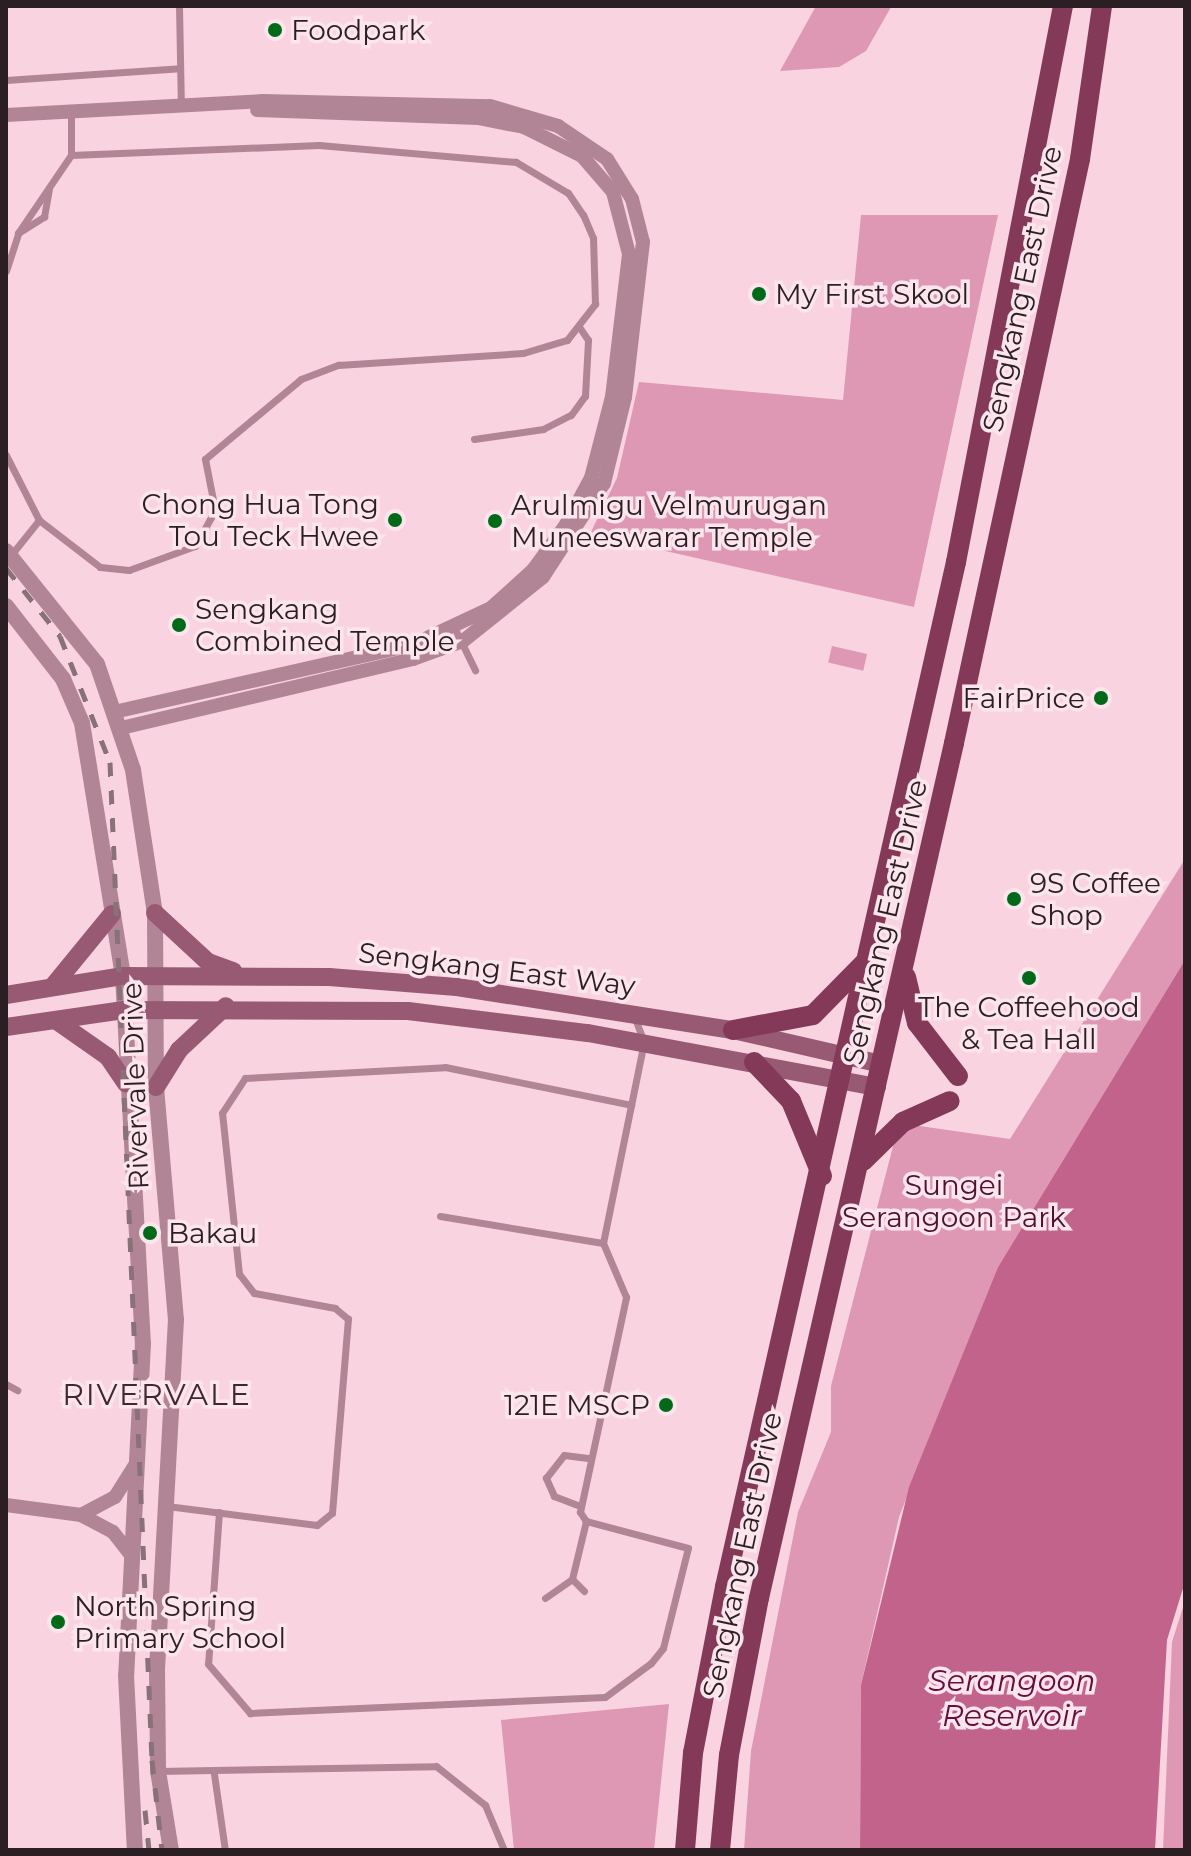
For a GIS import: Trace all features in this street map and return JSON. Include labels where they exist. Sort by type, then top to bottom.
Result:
[{"type":"main road","name":"Sengkang East Drive","points":[[685,1850],[693,1753],[722,1601],[822,1176],[960,547],[1063,6]]},
{"type":"main road","name":"Sengkang East Drive","points":[[720,1850],[729,1755],[759,1598],[877,1087],[1080,159],[1102,6]]},
{"type":"main road","points":[[155,913],[208,962],[243,975]]},
{"type":"main road","points":[[50,988],[112,914]]},
{"type":"main road","points":[[733,1030],[813,1015],[868,959]]},
{"type":"main road","points":[[905,961],[917,1023],[958,1076]]},
{"type":"main road","name":"Sengkang East Way","points":[[6,995],[123,976],[158,975],[243,975],[457,987],[733,1030],[881,1064]]},
{"type":"main road","points":[[156,1087],[179,1050],[226,1006]]},
{"type":"main road","name":"Sengkang East Way","points":[[6,1027],[58,1022],[124,1010],[226,1006],[408,1011],[644,1042],[877,1087]]},
{"type":"main road","points":[[58,1022],[108,1057],[126,1084]]},
{"type":"main road","points":[[754,1062],[791,1101],[822,1176]]},
{"type":"main road","points":[[859,1166],[903,1122],[950,1101]]},
{"type":"street","points":[[6,115],[181,106],[256,106],[382,108],[478,118],[554,139],[591,166],[619,208],[629,282],[591,478],[565,526],[521,588],[459,635],[397,656],[117,720]]},
{"type":"street","name":"Rivervale Drive","points":[[8,553],[97,664],[117,720],[155,913],[158,975],[156,1087],[176,1319],[158,1771],[171,1850]]},
{"type":"street","name":"Rivervale Drive","points":[[6,606],[63,679],[82,723],[123,976],[126,1084],[143,1343],[126,1675],[135,1850]]},
{"type":"street","points":[[81,1515],[115,1497],[138,1460]]},
{"type":"street","points":[[6,1505],[81,1515],[113,1532],[132,1556]]},
{"type":"lane","points":[[179,6],[181,106]]},
{"type":"lane","points":[[6,80],[180,68]]},
{"type":"lane","points":[[6,271],[18,233],[71,155],[71,111]]},
{"type":"lane","points":[[6,455],[39,520],[100,567],[129,570],[195,546],[207,533],[215,510],[205,459],[301,379],[338,365],[500,358],[567,340],[580,328],[595,304],[593,238],[568,193],[516,162],[319,145],[71,155]]},
{"type":"lane","points":[[18,233],[44,217],[49,187]]},
{"type":"lane","points":[[474,439],[543,429],[571,415],[585,396],[588,340],[580,328]]},
{"type":"lane","points":[[8,553],[39,520]]},
{"type":"lane","points":[[459,635],[475,670]]},
{"type":"lane","points":[[545,1598],[572,1579],[586,1521],[580,1506],[626,1288],[603,1243],[644,1042],[630,1014]]},
{"type":"lane","points":[[167,1506],[317,1525],[332,1513],[348,1319],[335,1308],[245,1286],[222,1113],[236,1086],[260,1074],[445,1067],[631,1105]]},
{"type":"lane","points":[[440,1216],[603,1243]]},
{"type":"lane","points":[[6,1384],[17,1390]]},
{"type":"lane","points":[[580,1506],[554,1496],[546,1478],[564,1455],[590,1458]]},
{"type":"lane","points":[[219,1512],[208,1664],[240,1707],[261,1716],[621,1690],[663,1648],[688,1548],[586,1521]]},
{"type":"lane","points":[[572,1579],[584,1591]]},
{"type":"lane","points":[[158,1771],[214,1774],[409,1761],[436,1766],[485,1805],[504,1850]]},
{"type":"lane","points":[[214,1774],[225,1850]]},
{"type":"green space","points":[[816,6],[891,7],[866,51],[839,67],[780,71]]},
{"type":"green space","points":[[861,215],[998,215],[914,607],[590,534],[617,478],[639,382],[843,400]]},
{"type":"green space","points":[[832,646],[867,654],[863,671],[828,663]]},
{"type":"green space","name":"Sungei Serangoon Park","points":[[1185,859],[1185,960],[998,1267],[899,1517],[861,1685],[860,1850],[744,1850],[751,1751],[798,1512],[831,1432],[831,1386],[899,1123],[1010,1139]]},
{"type":"green space","points":[[1185,1601],[1185,1850],[1163,1850],[1172,1642]]},
{"type":"green space","points":[[669,1704],[654,1850],[514,1850],[501,1720]]},
{"type":"water","name":"Serangoon Reservoir","points":[[1185,960],[1185,1582],[1167,1640],[1155,1850],[860,1850],[861,1685],[909,1487],[998,1267]]},
{"type":"railway","points":[[6,568],[60,636],[110,762],[152,1760],[162,1850]]},
{"type":"railway","points":[[145,1810],[149,1850]]},
{"type":"place","name":"Foodpark","points":[[275,30]]},
{"type":"place","name":"My First Skool","points":[[759,294]]},
{"type":"place","name":"Chong Hua Tong Tou Teck Hwee","points":[[395,520]]},
{"type":"place","name":"Arulmigu Velmurugan Muneeswarar Temple","points":[[495,521]]},
{"type":"place","name":"Sengkang Combined Temple","points":[[179,625]]},
{"type":"place","name":"FairPrice","points":[[1101,698]]},
{"type":"place","name":"9S Coffee Shop","points":[[1014,899]]},
{"type":"place","name":"The Coffeehood & Tea Hall","points":[[1029,978]]},
{"type":"place","name":"Bakau","points":[[150,1233]]},
{"type":"place","name":"121E MSCP","points":[[666,1405]]},
{"type":"place","name":"North Spring Primary School","points":[[58,1622]]},
{"type":"district","name":"RIVERVALE","points":[[157,1395]]}]
